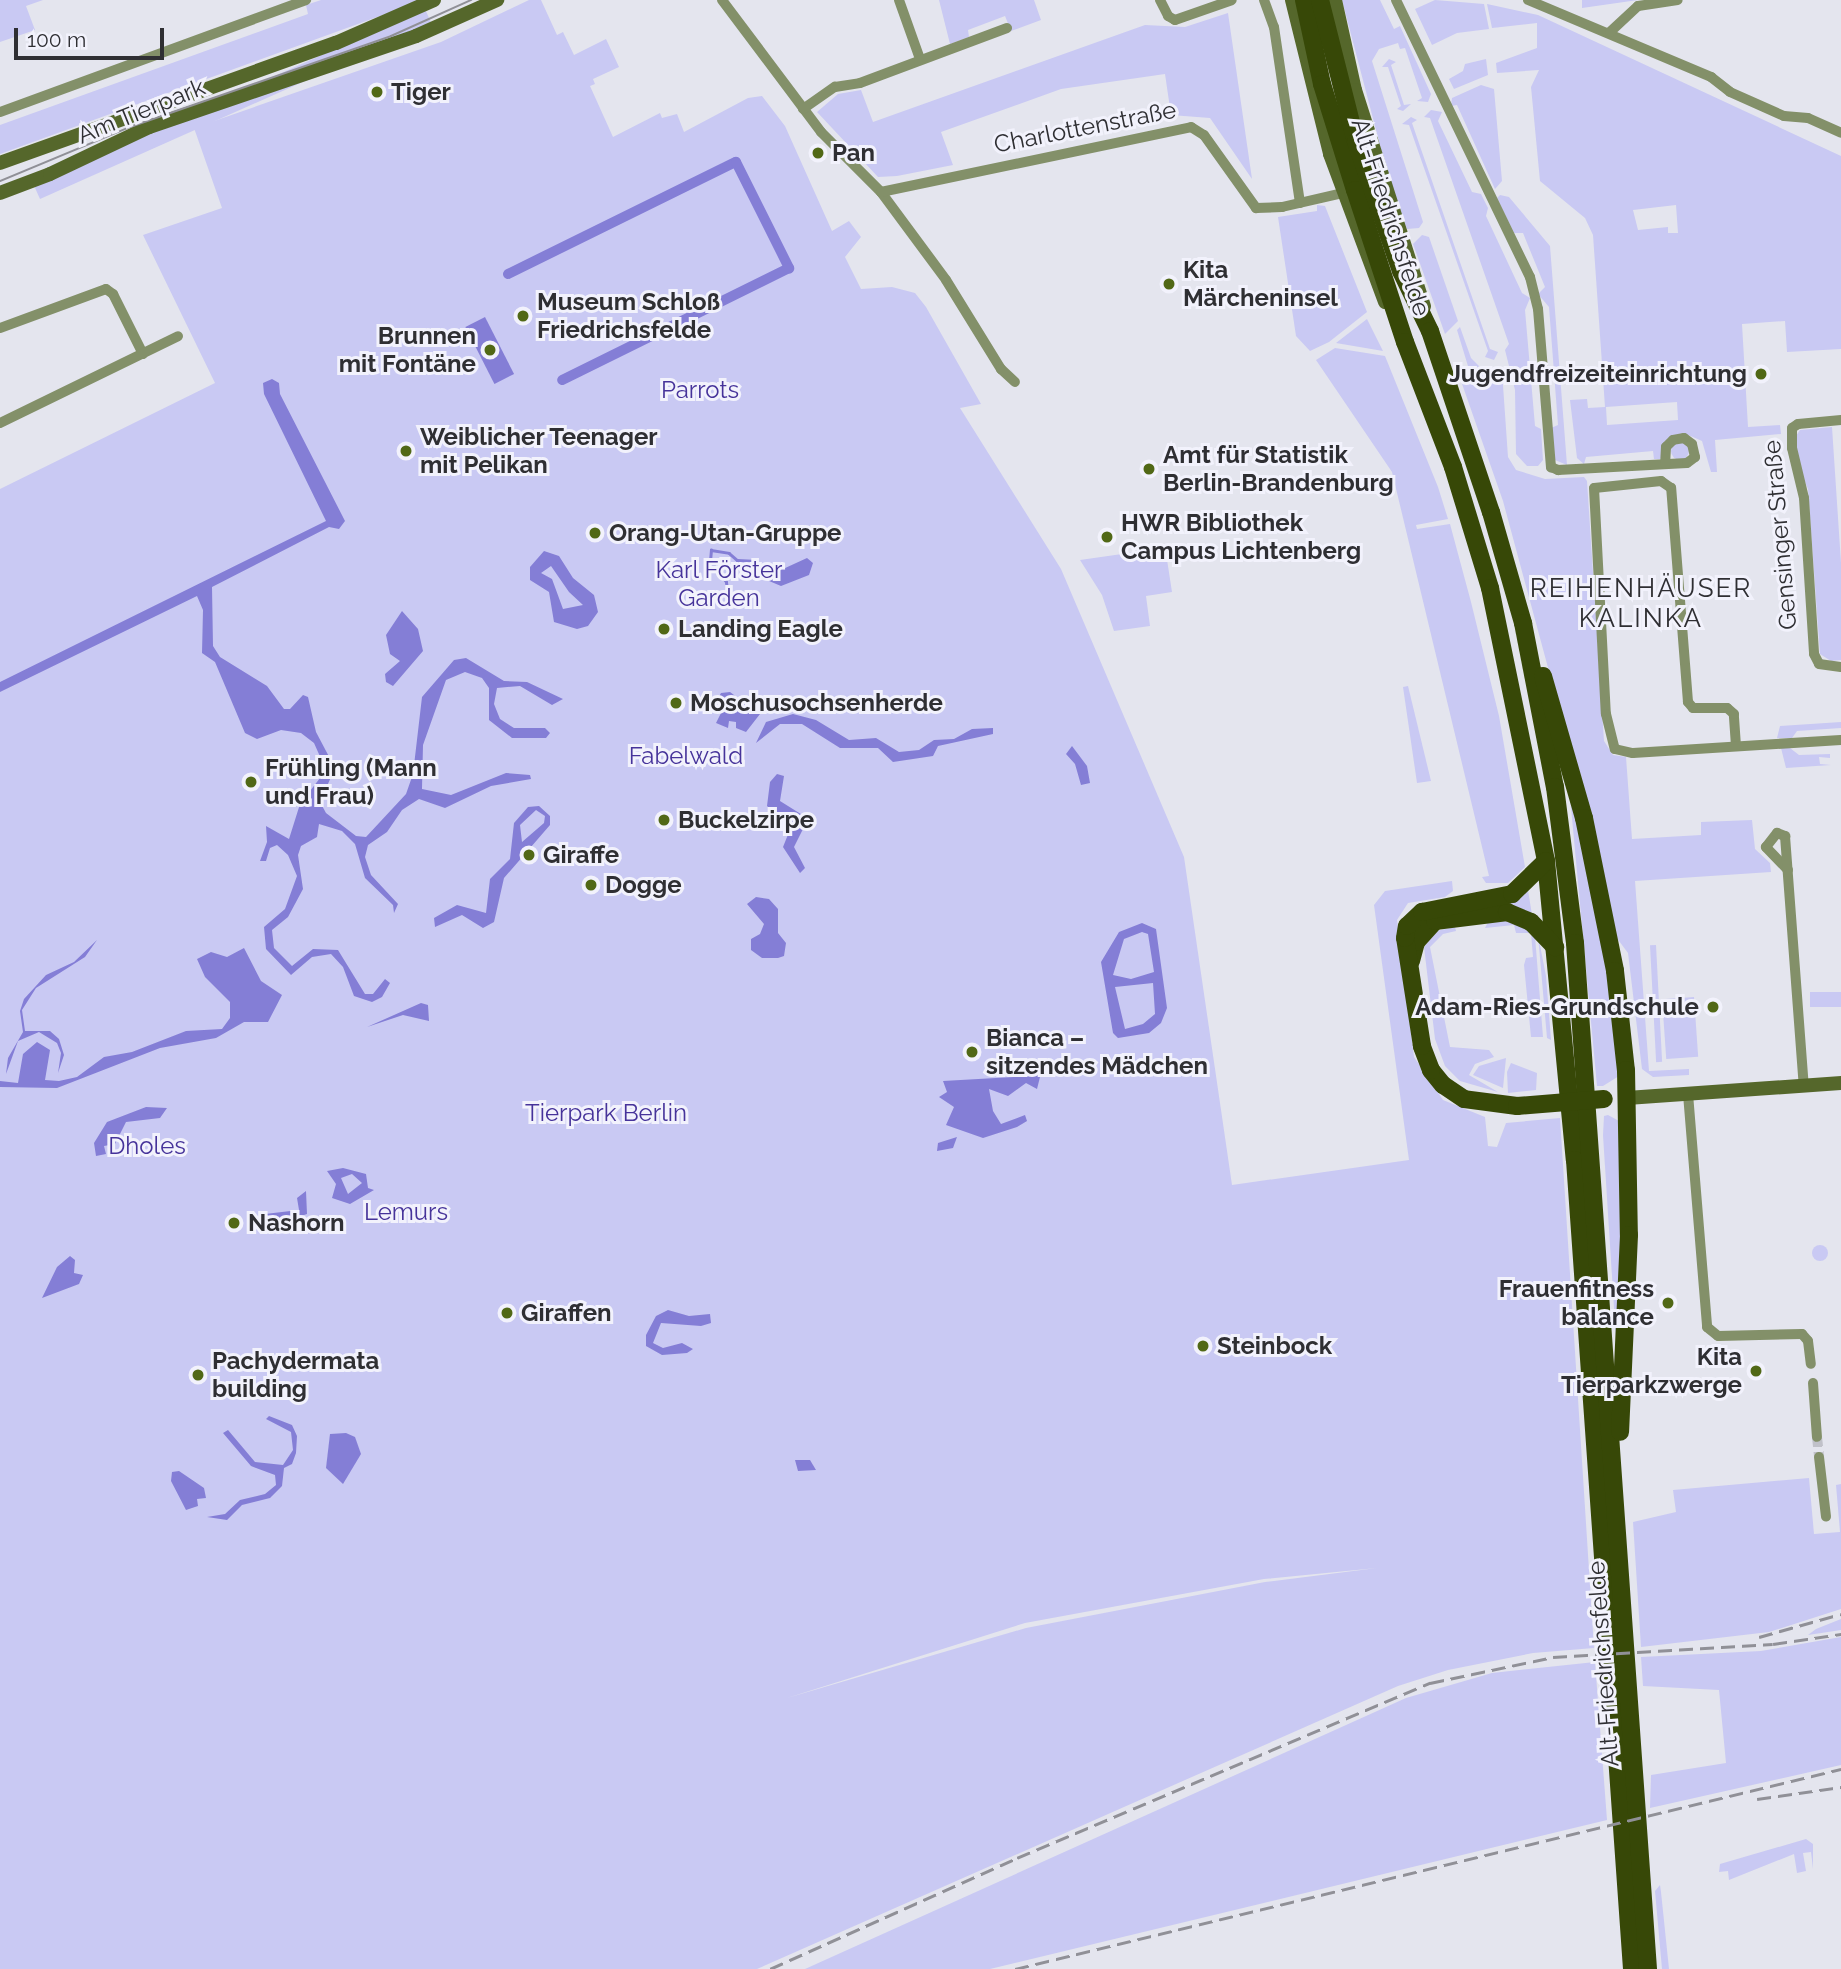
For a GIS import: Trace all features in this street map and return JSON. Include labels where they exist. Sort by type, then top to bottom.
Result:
[{"type":"main road","name":"Am Tierpark","points":[[0,163],[336,43],[434,0]]},
{"type":"main road","name":"Am Tierpark","points":[[0,193],[50,174],[149,127],[416,36],[497,0]]},
{"type":"main road","name":"Alt-Friedrichsfelde","points":[[1292,0],[1315,107],[1343,193],[1375,282],[1405,342]]},
{"type":"main road","name":"Alt-Friedrichsfelde","points":[[1304,0],[1322,84],[1405,342],[1453,467],[1490,588],[1546,861],[1556,947],[1632,1969]]},
{"type":"main road","name":"Alt-Friedrichsfelde","points":[[1320,0],[1356,142],[1401,271],[1430,331]]},
{"type":"main road","name":"Alt-Friedrichsfelde","points":[[1335,0],[1355,90],[1430,331]]},
{"type":"main road","points":[[1430,331],[1523,623],[1547,687],[1584,818],[1615,971],[1627,1098],[1626,1361],[1615,1467]]},
{"type":"main road","name":"Alt-Friedrichsfelde","points":[[1523,623],[1555,787],[1575,943],[1615,1467],[1648,1969]]},
{"type":"main road","points":[[1546,861],[1512,894],[1415,916],[1405,938],[1422,1046],[1432,1070],[1443,1085],[1464,1099],[1505,1106],[1841,1083]]},
{"type":"main road","points":[[1410,965],[1416,942],[1435,921],[1499,913],[1531,922],[1556,947]]},
{"type":"street","name":"Am Tierpark","points":[[0,112],[306,0]]},
{"type":"street","points":[[722,0],[803,109],[881,192],[946,280],[1001,369],[1015,382]]},
{"type":"street","points":[[899,0],[920,58]]},
{"type":"street","points":[[1160,0],[1172,20],[1232,0]]},
{"type":"street","points":[[1264,0],[1275,27],[1300,203]]},
{"type":"street","points":[[1396,0],[1530,277],[1538,309],[1551,467],[1665,464]]},
{"type":"street","points":[[1528,0],[1610,32],[1711,77],[1738,96],[1841,133]]},
{"type":"street","points":[[1563,14],[1564,0]]},
{"type":"street","points":[[1610,32],[1638,6],[1678,0]]},
{"type":"street","points":[[803,109],[835,87],[860,83],[920,58],[1007,29]]},
{"type":"street","name":"Charlottenstraße","points":[[881,192],[1191,127],[1204,135],[1251,204],[1267,209],[1343,193]]},
{"type":"street","points":[[0,328],[106,289],[113,294],[143,354]]},
{"type":"street","points":[[0,423],[178,336]]},
{"type":"street","name":"Gensinger Straße","points":[[1841,420],[1798,424],[1792,428],[1791,448],[1804,498],[1814,654],[1819,664],[1841,667]]},
{"type":"street","points":[[1737,746],[1734,714],[1727,708],[1693,708],[1688,702],[1671,488],[1661,481],[1594,488],[1609,741],[1615,749],[1626,753],[1841,740]]},
{"type":"street","points":[[1788,870],[1804,1086]]},
{"type":"street","points":[[1688,1094],[1707,1327],[1718,1336],[1802,1334],[1808,1341],[1811,1364]]},
{"type":"street","points":[[1813,1383],[1817,1437]]},
{"type":"street","points":[[1819,1457],[1826,1517]]},
{"type":"green space","points":[[0,0],[43,0],[26,6],[35,30],[0,42]]},
{"type":"green space","points":[[321,0],[424,0],[0,154],[0,125],[308,14],[306,5]]},
{"type":"green space","name":"Tierpark Berlin","points":[[529,0],[541,0],[557,35],[563,32],[574,55],[606,39],[619,67],[593,79],[595,84],[590,86],[613,137],[660,113],[662,118],[677,114],[684,132],[748,98],[762,96],[785,126],[832,231],[849,221],[861,237],[845,257],[861,289],[892,287],[915,293],[926,307],[981,404],[960,408],[1061,569],[1184,857],[1232,1185],[1409,1160],[1374,905],[1385,891],[1452,881],[1453,891],[1445,897],[1408,903],[1397,920],[1414,1057],[1443,1100],[1485,1117],[1488,1146],[1497,1147],[1506,1123],[1560,1118],[1594,1648],[1533,1653],[1448,1670],[1398,1686],[757,1969],[0,1969],[0,489],[215,383],[143,235],[222,208],[194,128],[441,42]],"holes":[[[1377,1568],[1265,1582],[1026,1628],[787,1698],[1025,1623],[1264,1579]]]},
{"type":"green space","points":[[939,0],[1034,0],[1041,20],[1011,31],[1005,16],[968,30],[969,37],[950,44]]},
{"type":"green space","points":[[1342,0],[1380,0],[1394,29],[1400,26],[1431,94],[1428,102],[1417,101],[1422,98],[1405,48],[1400,49],[1398,43],[1379,49],[1372,61],[1423,222],[1419,228],[1407,229],[1387,172]]},
{"type":"green space","points":[[1435,0],[1484,4],[1489,29],[1457,33],[1432,45],[1415,9]]},
{"type":"green space","points":[[1582,0],[1638,0],[1582,8]]},
{"type":"green space","points":[[1487,4],[1538,15],[1841,156],[1841,349],[1787,352],[1785,321],[1742,324],[1748,427],[1780,425],[1781,434],[1715,440],[1717,472],[1711,472],[1702,441],[1686,434],[1660,459],[1654,459],[1653,451],[1586,457],[1584,464],[1577,458],[1570,400],[1587,399],[1588,408],[1605,407],[1593,235],[1585,218],[1540,181],[1531,87],[1539,70],[1497,73],[1496,63],[1537,48],[1537,23],[1492,28]],"holes":[[[1676,205],[1678,233],[1668,233],[1668,227],[1638,230],[1633,210]],[[1677,402],[1678,420],[1607,425],[1606,407]]]},
{"type":"green space","points":[[425,9],[432,25],[40,199],[33,183]]},
{"type":"green space","points":[[1228,13],[1252,179],[1210,118],[1171,115],[1165,74],[1061,89],[941,132],[953,165],[897,176],[878,177],[817,112],[838,94],[861,90],[873,122],[1145,25],[1185,27]]},
{"type":"green space","points":[[1389,59],[1396,62],[1391,65],[1404,105],[1411,104],[1403,111],[1397,109],[1401,106],[1388,67],[1382,67]]},
{"type":"green space","points":[[1486,59],[1488,75],[1454,89],[1449,79],[1463,71],[1465,64]]},
{"type":"green space","points":[[1481,85],[1494,89],[1502,181],[1495,189],[1457,105],[1451,106],[1452,98]]},
{"type":"green space","points":[[1431,110],[1442,112],[1438,121],[1472,192],[1481,194],[1488,208],[1486,216],[1522,293],[1530,298],[1525,310],[1535,426],[1541,429],[1543,460],[1538,466],[1527,466],[1516,454],[1515,390],[1505,350],[1509,344],[1430,118],[1424,117]]},
{"type":"green space","points":[[1411,117],[1417,120],[1412,123],[1490,349],[1498,352],[1494,360],[1485,357],[1488,351],[1409,125],[1402,124]]},
{"type":"green space","points":[[1500,195],[1509,197],[1550,246],[1567,465],[1555,460],[1551,428],[1558,425],[1549,307],[1538,294],[1545,287],[1523,233],[1514,233],[1497,198]]},
{"type":"green space","points":[[1317,205],[1325,206],[1367,312],[1329,342],[1310,351],[1296,336],[1278,217],[1317,211]]},
{"type":"green space","points":[[1422,235],[1429,237],[1458,321],[1445,334],[1413,244]]},
{"type":"green space","points":[[1367,319],[1383,351],[1336,343]]},
{"type":"green space","points":[[1460,327],[1471,358],[1484,371],[1497,367],[1502,371],[1508,457],[1516,470],[1545,479],[1584,477],[1587,481],[1604,741],[1613,755],[1626,757],[1632,839],[1701,835],[1701,822],[1752,820],[1755,849],[1770,863],[1771,872],[1635,881],[1649,1071],[1689,1069],[1689,1075],[1653,1077],[1642,1069],[1628,953],[1613,933],[1574,764],[1503,501],[1461,381],[1471,376],[1457,330]]},
{"type":"green space","points":[[1335,348],[1385,356],[1438,487],[1448,519],[1416,525],[1417,529],[1450,524],[1499,716],[1525,867],[1508,883],[1486,883],[1482,877],[1489,876],[1392,472],[1316,360]]},
{"type":"green space","points":[[1832,427],[1841,563],[1841,660],[1831,661],[1820,654],[1808,489],[1798,465],[1796,436],[1800,430]]},
{"type":"green space","points":[[1680,442],[1686,445],[1689,451],[1686,457],[1680,460],[1674,457],[1671,451],[1674,445]]},
{"type":"green space","points":[[1136,552],[1137,557],[1166,553],[1172,592],[1146,596],[1150,626],[1114,631],[1102,595],[1080,560]]},
{"type":"green space","points":[[1408,686],[1431,781],[1417,783],[1403,687]]},
{"type":"green space","points":[[1841,722],[1841,728],[1797,731],[1792,738],[1777,738],[1780,726]]},
{"type":"green space","points":[[1781,748],[1790,748],[1799,755],[1830,754],[1830,758],[1819,757],[1820,764],[1831,765],[1786,768]]},
{"type":"green space","points":[[1569,786],[1605,959],[1619,1076],[1603,1086],[1597,1086]]},
{"type":"green space","points":[[1528,890],[1532,915],[1500,905]]},
{"type":"green space","points":[[1510,920],[1522,923],[1535,936],[1543,1037],[1531,1037],[1524,965],[1526,958],[1533,957],[1531,933],[1516,933],[1514,925],[1485,928],[1488,922]]},
{"type":"green space","points":[[1455,927],[1456,931],[1443,934],[1430,947],[1450,1047],[1489,1050],[1494,1057],[1475,1064],[1469,1075],[1498,1092],[1460,1081],[1445,1066],[1435,1039],[1424,947],[1436,931]]},
{"type":"green space","points":[[1538,935],[1546,976],[1551,1040],[1547,1038]]},
{"type":"green space","points":[[1650,945],[1656,945],[1662,1062],[1656,1062]]},
{"type":"green space","points":[[1810,992],[1841,992],[1841,1007],[1810,1007]]},
{"type":"green space","points":[[1694,997],[1698,1057],[1666,1059],[1662,999]]},
{"type":"green space","points":[[1506,1058],[1503,1088],[1473,1075],[1479,1066]]},
{"type":"green space","points":[[1511,1063],[1537,1073],[1536,1090],[1508,1093],[1507,1072]]},
{"type":"green space","points":[[1608,1115],[1619,1121],[1624,1156],[1617,1355],[1603,1135],[1604,1116]]},
{"type":"green space","points":[[1820,1245],[1826,1247],[1826,1259],[1820,1261],[1814,1259],[1812,1253],[1814,1247]]},
{"type":"green space","points":[[1809,1478],[1814,1534],[1840,1532],[1836,1485],[1841,1484],[1841,1609],[1769,1632],[1641,1647],[1633,1522],[1676,1512],[1673,1490]]},
{"type":"green space","points":[[1841,1619],[1841,1630],[1808,1635],[1816,1629]]},
{"type":"green space","points":[[1841,1637],[1841,1765],[1650,1808],[1651,1775],[1726,1763],[1719,1690],[1643,1686],[1641,1657],[1761,1651]]},
{"type":"green space","points":[[1595,1662],[1607,1820],[990,1969],[805,1969],[1406,1698],[1492,1673]]},
{"type":"green space","points":[[1806,1839],[1813,1844],[1813,1869],[1811,1852],[1803,1853],[1806,1871],[1797,1873],[1794,1854],[1729,1880],[1728,1871],[1719,1872],[1720,1864]]},
{"type":"green space","points":[[1660,1885],[1669,1969],[1662,1969],[1655,1891]]},
{"type":"shaded area","name":"Brunnen mit Fontäne","points":[[485,317],[514,374],[494,384],[465,327]]},
{"type":"shaded area","points":[[272,379],[279,383],[280,394],[345,521],[339,529],[329,527],[212,587],[213,646],[220,657],[267,686],[284,709],[290,709],[303,695],[308,697],[316,732],[335,768],[320,802],[326,813],[356,836],[366,837],[406,794],[413,774],[422,697],[454,660],[466,658],[504,681],[527,682],[563,699],[552,705],[520,686],[497,688],[494,704],[500,719],[514,728],[545,728],[550,733],[546,738],[512,738],[489,720],[489,688],[482,678],[465,672],[446,680],[423,745],[422,789],[451,795],[506,773],[530,775],[531,779],[491,786],[445,808],[419,799],[402,810],[387,832],[368,845],[365,857],[371,875],[398,904],[394,913],[393,905],[365,878],[355,844],[342,831],[319,824],[317,837],[301,846],[298,855],[303,889],[288,917],[272,930],[274,948],[292,966],[313,949],[338,950],[365,994],[373,994],[385,979],[390,983],[382,997],[372,1002],[354,996],[343,967],[331,954],[312,957],[291,975],[266,949],[264,927],[285,909],[297,876],[288,855],[277,845],[270,848],[266,861],[260,861],[267,842],[266,826],[289,839],[300,804],[320,778],[322,761],[314,743],[301,733],[281,730],[257,739],[245,733],[215,662],[202,653],[203,610],[197,596],[0,692],[0,682],[326,521],[264,394],[263,383]]},
{"type":"shaded area","points":[[544,551],[559,556],[573,578],[594,595],[598,612],[588,626],[577,629],[554,622],[549,592],[530,580],[530,567]],"holes":[[[551,566],[569,592],[583,605],[563,609],[552,579],[541,573]]]},
{"type":"shaded area","points":[[807,558],[813,563],[809,575],[781,586],[762,578],[755,562],[783,569]]},
{"type":"shaded area","points":[[402,611],[418,629],[423,651],[393,686],[386,682],[385,674],[400,661],[390,654],[386,635]]},
{"type":"shaded area","points":[[730,692],[746,704],[756,695],[765,699],[760,714],[746,732],[736,728],[736,722],[729,721],[728,728],[716,723],[721,713],[717,700],[721,693]]},
{"type":"shaded area","points":[[793,714],[816,720],[849,740],[876,738],[899,752],[919,750],[934,740],[954,739],[972,729],[993,728],[993,734],[938,746],[933,756],[893,762],[878,748],[840,748],[802,724],[780,724],[756,743],[766,722]]},
{"type":"shaded area","points":[[1072,746],[1087,766],[1090,783],[1081,785],[1075,764],[1066,754]]},
{"type":"shaded area","points":[[777,774],[784,776],[780,801],[804,816],[806,823],[794,847],[805,868],[800,873],[783,847],[791,827],[767,806],[770,782]]},
{"type":"shaded area","points":[[539,806],[550,816],[550,825],[504,878],[494,922],[483,928],[462,915],[435,927],[434,918],[457,905],[486,913],[490,879],[510,859],[514,823],[528,807]],"holes":[[[536,810],[545,816],[544,823],[522,842],[520,825]]]},
{"type":"shaded area","points":[[756,897],[769,899],[778,909],[778,933],[786,943],[784,956],[762,958],[751,950],[751,939],[760,934],[764,924],[747,904]]},
{"type":"shaded area","points":[[1142,923],[1156,929],[1167,1008],[1161,1023],[1149,1033],[1118,1038],[1113,1033],[1101,962],[1119,932]],"holes":[[[1142,932],[1148,934],[1154,972],[1131,979],[1113,975],[1124,939]],[[1153,983],[1155,1014],[1143,1024],[1125,1029],[1115,987]]]},
{"type":"shaded area","points":[[97,940],[85,957],[36,988],[22,1010],[25,1031],[50,1031],[59,1039],[64,1055],[58,1073],[61,1053],[57,1043],[39,1032],[18,1041],[6,1074],[8,1058],[23,1032],[20,1011],[24,999],[46,975],[74,962]]},
{"type":"shaded area","points":[[244,948],[261,981],[282,995],[268,1022],[244,1022],[216,1038],[160,1048],[57,1088],[0,1087],[0,1081],[18,1083],[23,1054],[37,1042],[50,1050],[45,1080],[59,1081],[77,1077],[104,1057],[132,1052],[186,1031],[222,1029],[230,1018],[230,1002],[205,977],[197,959],[211,952],[227,957]]},
{"type":"shaded area","points":[[421,1003],[428,1005],[429,1021],[403,1015],[367,1027]]},
{"type":"shaded area","points":[[1043,1065],[1037,1089],[1026,1083],[1008,1096],[989,1089],[993,1111],[1001,1124],[1025,1115],[1027,1121],[983,1138],[946,1125],[954,1107],[939,1097],[947,1092],[943,1081],[1029,1076],[1033,1068]]},
{"type":"shaded area","points":[[146,1107],[167,1108],[160,1118],[126,1122],[115,1144],[104,1146],[106,1154],[96,1156],[94,1143],[107,1122]]},
{"type":"shaded area","points":[[957,1137],[953,1148],[937,1151],[938,1143]]},
{"type":"shaded area","points":[[343,1168],[366,1174],[368,1188],[374,1190],[350,1204],[332,1198],[336,1184],[327,1171]],"holes":[[[352,1174],[362,1183],[348,1194],[341,1178]]]},
{"type":"shaded area","points":[[306,1191],[307,1214],[283,1222],[265,1214],[299,1210],[297,1198]]},
{"type":"shaded area","points":[[70,1256],[75,1260],[74,1273],[83,1275],[79,1284],[42,1298],[57,1267]]},
{"type":"shaded area","points":[[668,1310],[689,1316],[710,1314],[711,1323],[701,1326],[661,1323],[653,1343],[663,1348],[682,1343],[693,1349],[687,1353],[662,1355],[646,1346],[646,1335],[656,1316]]},
{"type":"shaded area","points":[[269,1416],[292,1425],[297,1436],[296,1453],[292,1464],[284,1468],[282,1486],[270,1498],[242,1505],[227,1520],[207,1517],[225,1514],[240,1500],[265,1494],[276,1485],[275,1475],[251,1466],[223,1433],[228,1430],[255,1462],[283,1465],[293,1450],[291,1432],[266,1419]]},
{"type":"shaded area","points":[[346,1433],[355,1437],[361,1454],[343,1484],[326,1468],[330,1434]]},
{"type":"shaded area","points":[[795,1460],[810,1460],[816,1470],[798,1471]]},
{"type":"shaded area","points":[[179,1471],[204,1488],[206,1498],[197,1499],[198,1506],[186,1510],[171,1481],[172,1472]]},
{"type":"waterway","points":[[508,274],[736,162],[789,268],[562,380]]},
{"type":"waterway","points":[[728,601],[726,582],[710,561],[711,550],[729,553],[737,560],[756,561]]},
{"type":"tunnel","points":[[1817,1437],[1819,1457]]},
{"type":"tram line","points":[[0,181],[130,127],[391,36],[471,0]]},
{"type":"railway","points":[[1759,1637],[1841,1614]]},
{"type":"railway","points":[[770,1969],[1017,1858],[1430,1683],[1553,1657],[1773,1644],[1841,1634]]},
{"type":"railway","points":[[1015,1969],[1841,1769]]},
{"type":"railway","points":[[1757,1799],[1841,1787]]},
{"type":"place","name":"Tiger","points":[[377,92]]},
{"type":"place","name":"Pan","points":[[818,153]]},
{"type":"place","name":"Kita Märcheninsel","points":[[1169,284]]},
{"type":"place","name":"Museum Schloß Friedrichsfelde","points":[[523,316]]},
{"type":"place","name":"Brunnen mit Fontäne","points":[[490,350]]},
{"type":"place","name":"Jugendfreizeiteinrichtung","points":[[1761,374]]},
{"type":"place","name":"Weiblicher Teenager mit Pelikan","points":[[406,451]]},
{"type":"place","name":"Amt für Statistik Berlin-Brandenburg","points":[[1149,469]]},
{"type":"place","name":"Orang-Utan-Gruppe","points":[[595,533]]},
{"type":"place","name":"HWR Bibliothek Campus Lichtenberg","points":[[1107,537]]},
{"type":"place","name":"Landing Eagle","points":[[664,629]]},
{"type":"place","name":"Moschusochsenherde","points":[[676,703]]},
{"type":"place","name":"Frühling (Mann und Frau)","points":[[251,782]]},
{"type":"place","name":"Buckelzirpe","points":[[664,820]]},
{"type":"place","name":"Giraffe","points":[[529,855]]},
{"type":"place","name":"Dogge","points":[[591,885]]},
{"type":"place","name":"Adam-Ries-Grundschule","points":[[1713,1007]]},
{"type":"place","name":"Bianca – sitzendes Mädchen","points":[[972,1052]]},
{"type":"place","name":"Nashorn","points":[[234,1223]]},
{"type":"place","name":"Frauenfitness balance","points":[[1668,1303]]},
{"type":"place","name":"Giraffen","points":[[507,1313]]},
{"type":"place","name":"Steinbock","points":[[1203,1346]]},
{"type":"place","name":"Kita Tierparkzwerge","points":[[1756,1371]]},
{"type":"place","name":"Pachydermata building","points":[[198,1375]]},
{"type":"district","name":"REIHENHÄUSER KALINKA","points":[[1641,604]]},
{"type":"park label","name":"Parrots","points":[[700,390]]},
{"type":"park label","name":"Karl Förster Garden","points":[[719,584]]},
{"type":"park label","name":"Fabelwald","points":[[686,756]]},
{"type":"park label","name":"Dholes","points":[[147,1146]]},
{"type":"park label","name":"Lemurs","points":[[406,1212]]}]
